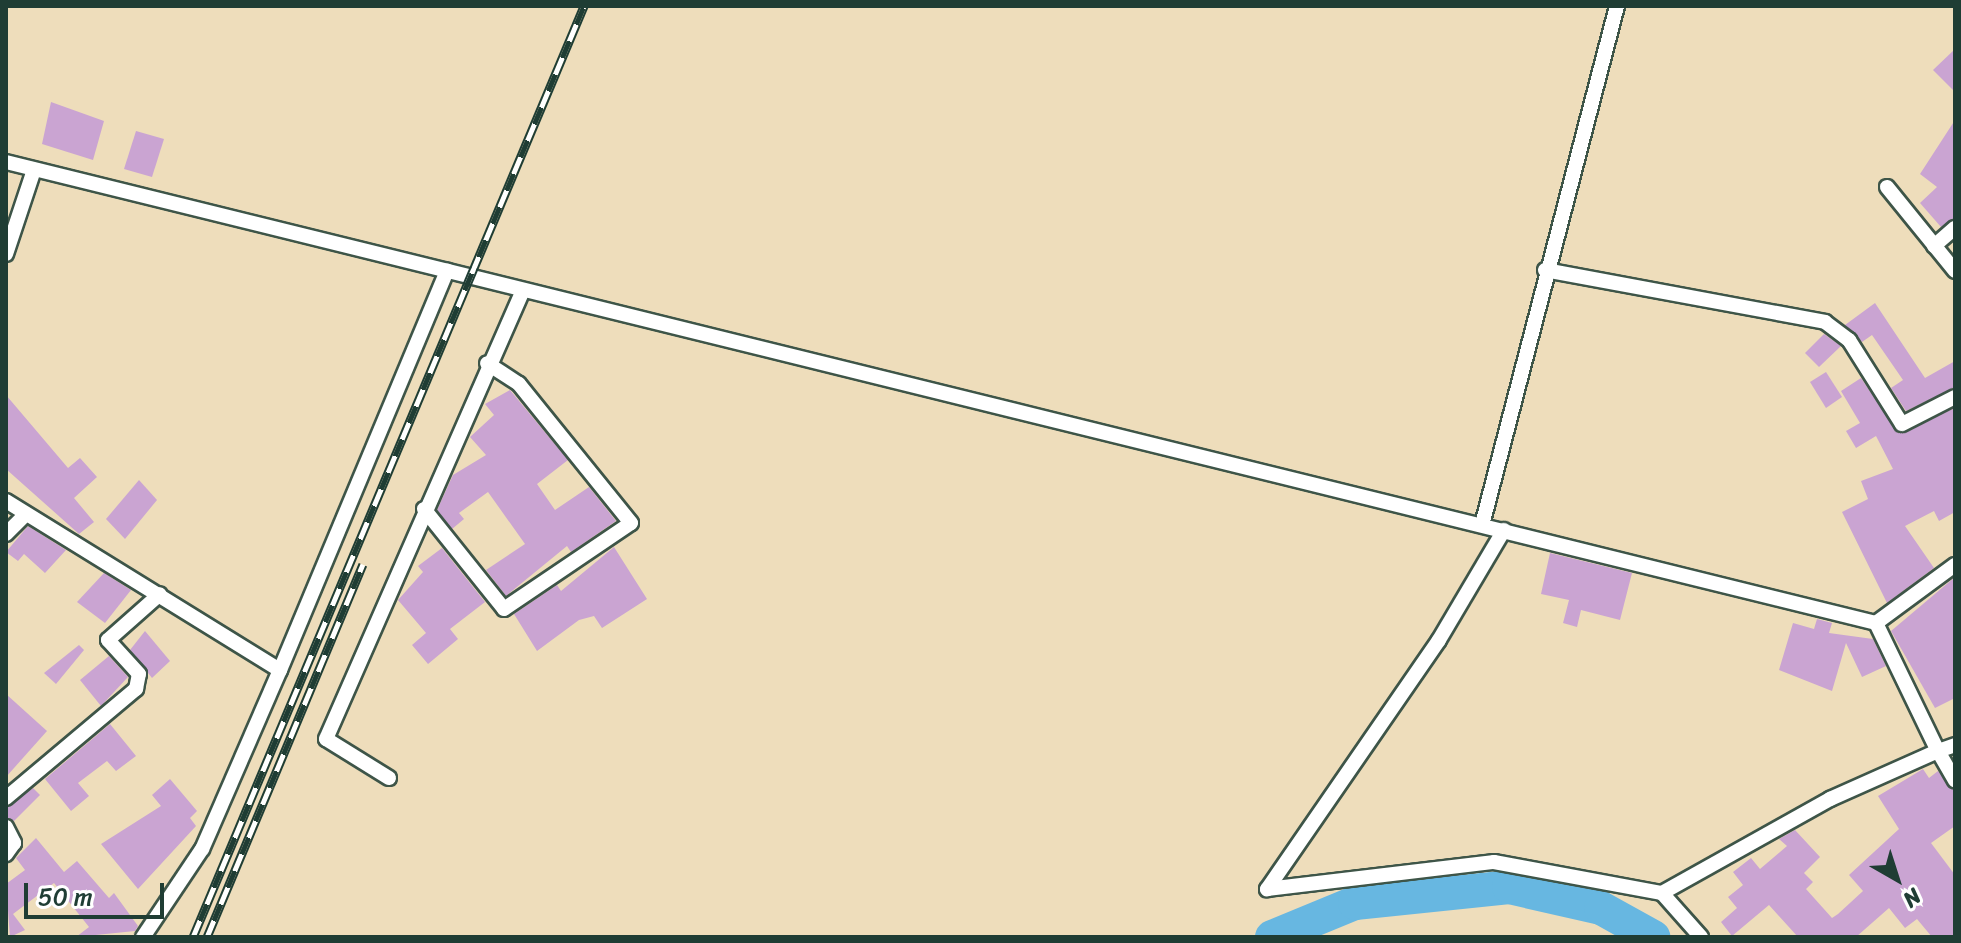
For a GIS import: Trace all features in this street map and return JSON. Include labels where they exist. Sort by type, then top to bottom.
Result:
[{"type":"street","points":[[1482,525],[1545,270],[1617,6]]},
{"type":"street","points":[[6,162],[1876,623]]},
{"type":"street","points":[[6,254],[34,170]]},
{"type":"street","points":[[1887,187],[1955,271]]},
{"type":"street","points":[[1934,246],[1955,228]]},
{"type":"street","points":[[143,937],[202,849],[447,270]]},
{"type":"street","points":[[1545,270],[1825,322],[1849,340],[1902,424],[1955,397]]},
{"type":"street","points":[[389,778],[329,746],[336,715],[487,363],[523,290]]},
{"type":"street","points":[[424,509],[504,609],[631,523],[519,384],[487,363]]},
{"type":"street","points":[[6,501],[280,670]]},
{"type":"street","points":[[6,534],[26,514]]},
{"type":"street","points":[[1504,530],[1439,640],[1267,889],[1494,862],[1662,893],[1701,937]]},
{"type":"street","points":[[1876,623],[1955,565]]},
{"type":"street","points":[[6,798],[136,689],[139,674],[108,640],[160,594]]},
{"type":"street","points":[[1876,623],[1955,780]]},
{"type":"street","points":[[1662,893],[1830,799],[1955,745]]},
{"type":"street","points":[[6,827],[14,843],[6,854]]},
{"type":"building","points":[[1955,49],[1955,92],[1933,70]]},
{"type":"building","points":[[51,102],[104,121],[93,160],[42,144]]},
{"type":"building","points":[[1955,120],[1955,218],[1941,227],[1920,203],[1937,187],[1920,174]]},
{"type":"building","points":[[136,131],[164,139],[152,177],[124,169]]},
{"type":"building","points":[[1875,303],[1925,378],[1955,361],[1955,387],[1906,411],[1891,388],[1903,380],[1872,335],[1862,342],[1845,325]]},
{"type":"building","points":[[1824,334],[1841,346],[1819,367],[1805,353]]},
{"type":"building","points":[[1826,372],[1842,397],[1826,408],[1810,382]]},
{"type":"building","points":[[1861,378],[1898,433],[1955,408],[1955,512],[1939,521],[1934,511],[1905,526],[1934,568],[1887,603],[1842,512],[1868,499],[1861,481],[1893,469],[1876,436],[1856,448],[1846,431],[1860,423],[1841,391]]},
{"type":"building","points":[[510,390],[568,460],[537,484],[555,510],[589,487],[616,521],[571,552],[567,546],[506,596],[486,570],[525,544],[488,492],[459,513],[464,519],[452,529],[437,510],[453,475],[486,455],[470,437],[494,415],[485,404]]},
{"type":"building","points":[[6,395],[68,468],[80,458],[97,477],[74,498],[94,522],[79,534],[6,469]]},
{"type":"building","points":[[139,480],[157,500],[125,539],[106,519]]},
{"type":"building","points":[[28,526],[66,550],[45,573],[24,554],[18,561],[6,552]]},
{"type":"building","points":[[614,547],[647,599],[602,628],[594,616],[579,620],[537,651],[514,614],[557,585],[561,591]]},
{"type":"building","points":[[442,548],[485,602],[450,629],[458,639],[428,664],[412,645],[426,633],[398,600],[423,572],[418,566]]},
{"type":"building","points":[[1550,553],[1632,573],[1620,620],[1581,610],[1577,627],[1563,623],[1569,600],[1541,594]]},
{"type":"building","points":[[104,573],[131,590],[105,623],[77,602]]},
{"type":"building","points":[[1955,577],[1955,698],[1935,708],[1891,631]]},
{"type":"building","points":[[1817,619],[1832,623],[1829,633],[1873,639],[1886,666],[1862,677],[1846,643],[1832,691],[1779,670],[1793,623],[1814,629]]},
{"type":"building","points":[[145,631],[170,661],[152,678],[130,650]]},
{"type":"building","points":[[79,645],[84,650],[56,684],[44,673]]},
{"type":"building","points":[[109,656],[128,677],[101,706],[80,680]]},
{"type":"building","points":[[6,694],[47,731],[6,777]]},
{"type":"building","points":[[110,724],[136,756],[116,771],[107,761],[78,783],[89,796],[71,811],[45,779]]},
{"type":"building","points":[[1923,769],[1929,778],[1938,771],[1955,790],[1955,826],[1931,843],[1955,875],[1955,937],[1932,937],[1917,919],[1905,928],[1889,908],[1856,937],[1798,937],[1769,905],[1732,936],[1721,922],[1737,908],[1728,897],[1743,885],[1733,872],[1751,858],[1760,869],[1787,846],[1779,839],[1795,830],[1820,857],[1804,873],[1813,882],[1806,889],[1832,918],[1838,914],[1863,891],[1849,875],[1899,829],[1878,796]]},
{"type":"building","points":[[170,779],[197,811],[190,818],[196,826],[138,889],[101,844],[161,806],[152,795]]},
{"type":"building","points":[[33,788],[40,795],[14,821],[6,817],[6,808]]},
{"type":"building","points":[[36,838],[64,872],[77,861],[109,898],[114,893],[138,926],[135,931],[76,937],[89,927],[54,883],[13,914],[25,930],[10,937],[6,884],[25,870],[16,858]]},
{"type":"waterway","points":[[1272,937],[1355,903],[1509,887],[1601,908],[1653,937]]},
{"type":"railway","points":[[193,937],[584,6]]},
{"type":"railway","points":[[207,937],[363,564]]}]
